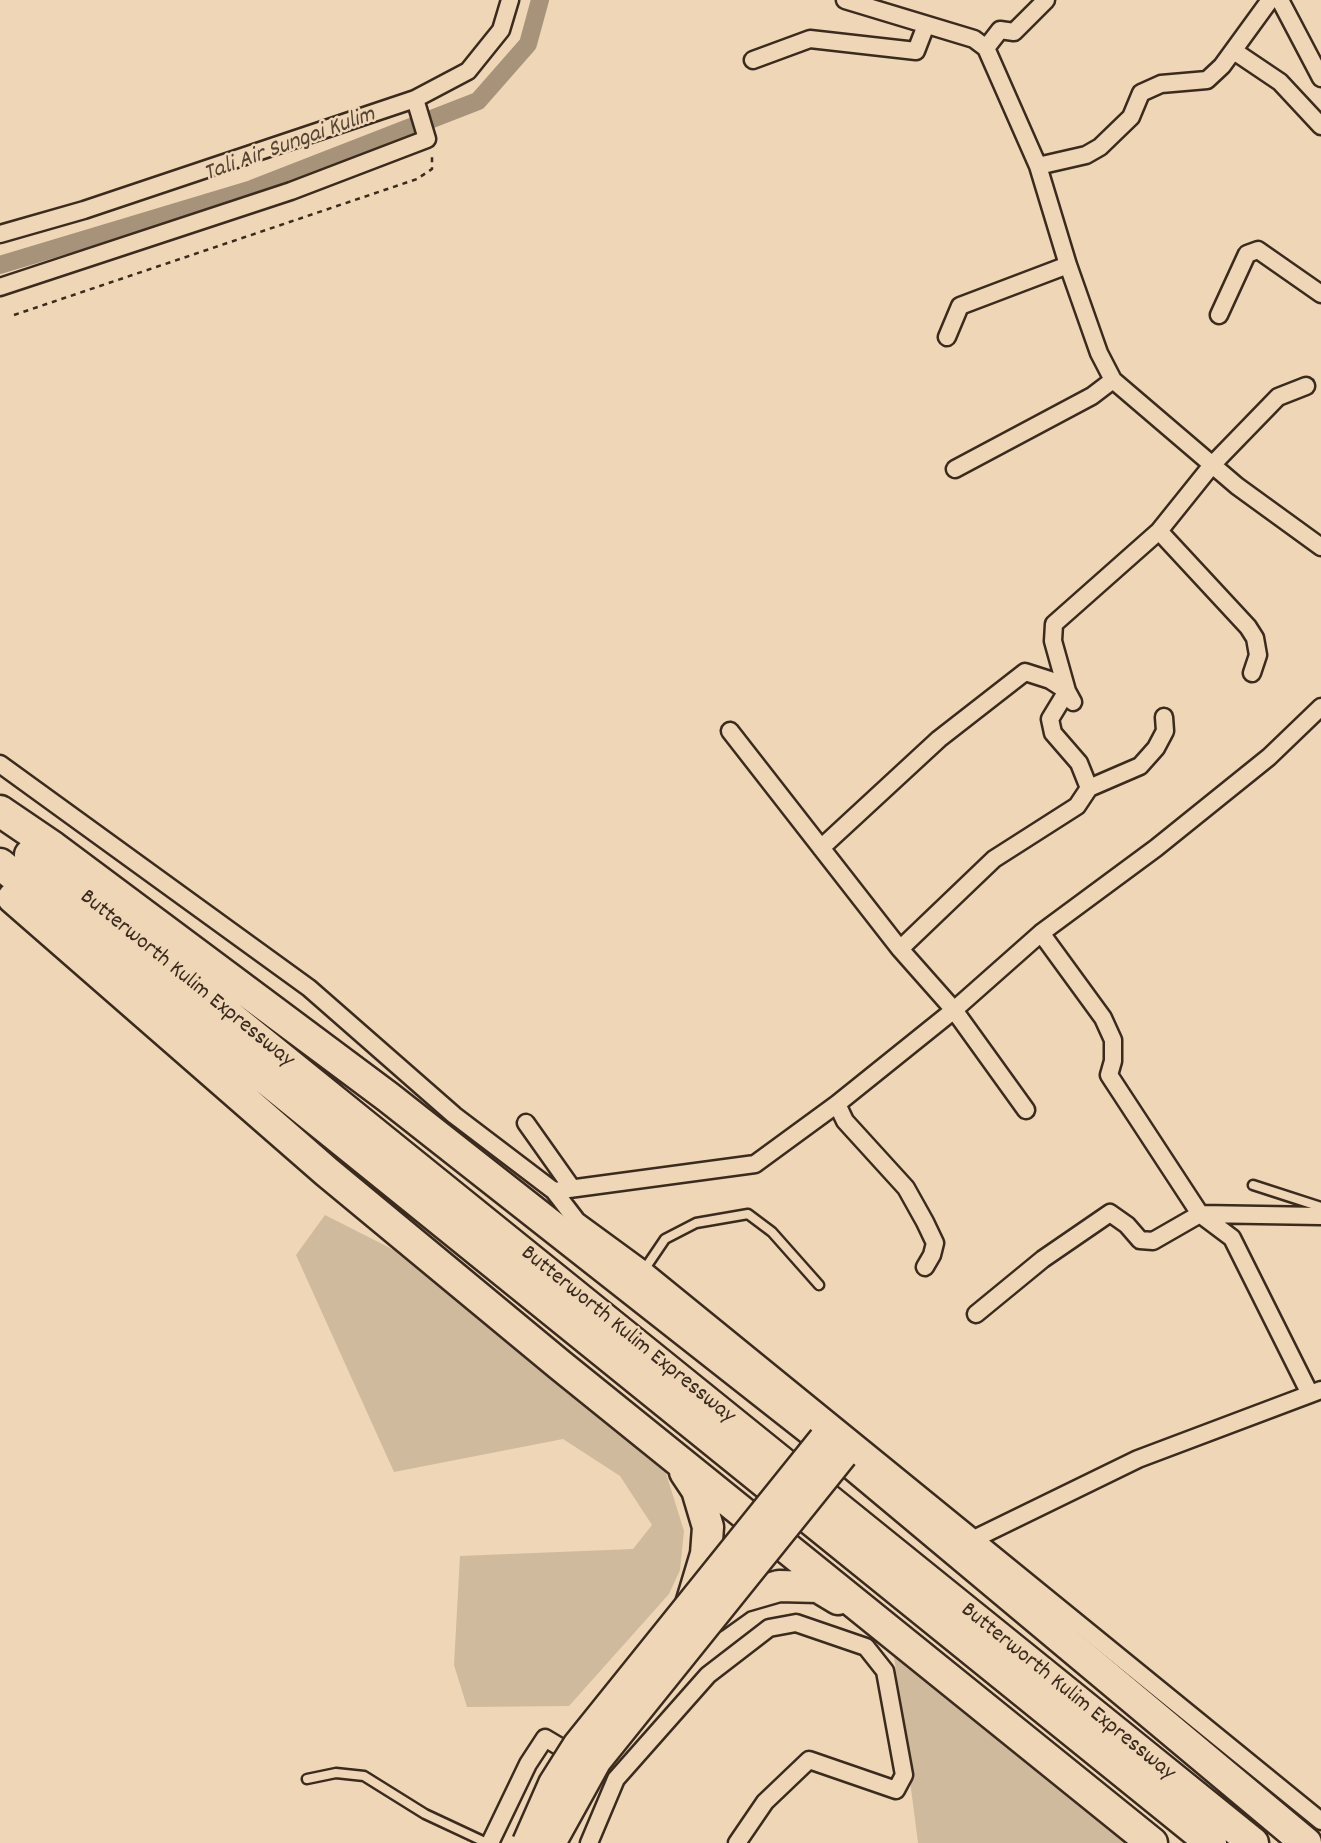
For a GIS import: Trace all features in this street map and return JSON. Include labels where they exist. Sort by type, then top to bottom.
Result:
[{"type":"highway","points":[[0,811],[388,1097],[833,1447],[1306,1843]]},
{"type":"highway","name":"Butterworth Kulim Expressway","points":[[0,830],[1253,1843]]},
{"type":"highway","name":"Butterworth Kulim Expressway","points":[[0,864],[1211,1843]]},
{"type":"highway","points":[[0,887],[327,1172],[675,1458],[1152,1843]]},
{"type":"highway","points":[[528,1843],[554,1784],[578,1746],[700,1612],[833,1447]]},
{"type":"highway","points":[[550,1843],[596,1760],[700,1612],[708,1527],[698,1490],[675,1458]]},
{"type":"highway","points":[[700,1612],[779,1586],[818,1587],[890,1630]]},
{"type":"street","points":[[0,234],[84,210],[416,104],[468,71],[501,30],[510,0]]},
{"type":"street","points":[[845,0],[974,39],[986,48],[1038,166],[1068,265],[1099,353],[1112,380],[1212,466],[1321,547]]},
{"type":"street","points":[[986,48],[1000,30],[1014,32],[1046,0]]},
{"type":"street","points":[[1038,166],[1086,155],[1100,147],[1130,117],[1141,93],[1161,84],[1207,80],[1234,51],[1270,0]]},
{"type":"street","points":[[1280,0],[1321,78]]},
{"type":"street","points":[[753,60],[810,39],[916,51],[926,25]]},
{"type":"street","points":[[1234,51],[1280,82],[1321,126]]},
{"type":"street","points":[[0,287],[291,191],[426,137],[416,104]]},
{"type":"street","points":[[1219,315],[1247,254],[1258,250],[1321,294]]},
{"type":"street","points":[[947,337],[960,306],[1068,265]]},
{"type":"street","points":[[955,469],[1092,396],[1112,380]]},
{"type":"street","points":[[1070,696],[1053,641],[1054,624],[1159,531],[1212,466],[1279,397],[1306,386]]},
{"type":"street","points":[[1159,531],[1248,627],[1255,638],[1258,655],[1252,673]]},
{"type":"street","points":[[821,848],[939,739],[1026,672],[1050,680],[1070,696]]},
{"type":"street","points":[[1070,696],[1051,719],[1053,733],[1079,763],[1088,788]]},
{"type":"street","points":[[554,1191],[755,1164],[837,1104],[954,1010],[1041,933],[1128,869],[1269,757],[1321,707]]},
{"type":"street","points":[[900,949],[994,859],[1077,806],[1088,788],[1140,766],[1156,748],[1165,731],[1164,717]]},
{"type":"street","points":[[730,731],[900,949],[954,1010],[1026,1110]]},
{"type":"street","points":[[0,764],[309,988],[454,1115],[554,1191],[577,1221],[643,1270],[1321,1821]]},
{"type":"street","points":[[974,1539],[1138,1459],[1315,1392],[1232,1238],[1200,1214],[1109,1075],[1113,1061],[1112,1040],[1103,1018],[1041,933]]},
{"type":"street","points":[[837,1104],[845,1121],[906,1188],[925,1222],[935,1242],[925,1267]]},
{"type":"street","points":[[526,1123],[572,1188]]},
{"type":"street","points":[[976,1314],[1043,1259],[1110,1213],[1128,1225],[1140,1240],[1153,1241],[1200,1214],[1321,1216]]},
{"type":"street","points":[[589,1843],[616,1779],[708,1675],[769,1628],[796,1623],[866,1647],[885,1671],[904,1775],[896,1790],[809,1760],[765,1802],[737,1843]]},
{"type":"street","points":[[488,1843],[528,1764],[545,1738],[616,1779]]},
{"type":"lane","points":[[1253,1185],[1321,1207]]},
{"type":"lane","points":[[643,1270],[665,1239],[696,1223],[748,1214],[772,1232],[819,1285]]},
{"type":"lane","points":[[307,1779],[336,1773],[364,1776],[425,1814],[488,1843]]},
{"type":"path","points":[[14,315],[427,175],[434,163],[426,137]]},
{"type":"shaded area","points":[[325,1215],[394,1250],[665,1470],[684,1531],[680,1570],[669,1594],[569,1706],[467,1707],[454,1665],[460,1556],[633,1549],[652,1525],[620,1476],[563,1439],[394,1472],[296,1255]]},
{"type":"shaded area","points":[[894,1656],[1136,1843],[918,1843]]},
{"type":"waterway","name":"Tali Air Sungai Kulim","points":[[0,265],[252,189],[478,101],[528,44],[540,0]]}]
